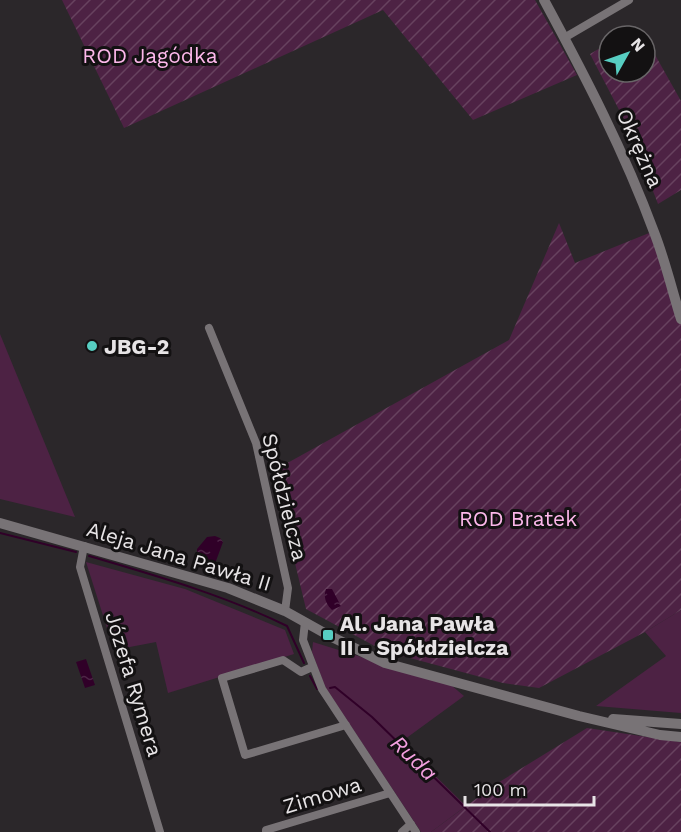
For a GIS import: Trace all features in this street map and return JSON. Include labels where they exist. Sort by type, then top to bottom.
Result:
[{"type":"street","name":"Okrężna","points":[[544,0],[617,141],[654,231],[681,320]]},
{"type":"street","points":[[564,38],[629,0]]},
{"type":"street","name":"Spółdzielcza","points":[[208,328],[256,443],[288,588],[285,611]]},
{"type":"street","name":"Aleja Jana Pawła II","points":[[0,523],[228,588],[285,611],[385,663],[579,716],[660,735],[681,737]]},
{"type":"street","name":"Józefa Rymera","points":[[84,546],[80,567],[160,832]]},
{"type":"street","points":[[305,622],[303,640],[322,689],[416,832]]},
{"type":"street","points":[[312,667],[301,672],[283,660],[222,678],[245,755],[346,725]]},
{"type":"street","name":"Aleja Jana Pawła II","points":[[579,716],[681,724]]},
{"type":"street","name":"Zimowa","points":[[266,832],[266,830],[390,793]]},
{"type":"street","points":[[402,832],[411,824]]},
{"type":"green space","name":"ROD Jagódka","points":[[62,0],[535,0],[577,75],[473,120],[383,10],[124,128]]},
{"type":"green space","points":[[597,50],[597,67],[590,54]]},
{"type":"green space","points":[[657,58],[681,101],[681,190],[658,204],[629,129],[606,84],[657,84]]},
{"type":"green space","name":"ROD Bratek","points":[[559,223],[575,263],[654,231],[681,319],[681,610],[645,632],[539,688],[503,683],[384,651],[306,609],[273,471],[509,340]]},
{"type":"green space","points":[[0,334],[75,517],[0,499]]},
{"type":"green space","points":[[86,562],[185,589],[285,630],[294,654],[168,693],[156,642],[114,650]]},
{"type":"green space","points":[[681,610],[681,713],[596,706],[666,656],[645,632]]},
{"type":"green space","points":[[313,642],[451,685],[464,696],[401,742],[466,806],[431,832],[421,832],[325,687],[312,652]]},
{"type":"green space","points":[[587,728],[681,742],[681,832],[431,832],[496,784]]},
{"type":"water","points":[[215,536],[223,542],[216,561],[205,561],[197,556],[197,549],[207,537]]},
{"type":"water","points":[[326,589],[332,589],[341,606],[332,610],[330,608],[325,598]]},
{"type":"water","points":[[86,659],[95,685],[85,688],[76,662]]},
{"type":"waterway","points":[[0,533],[76,552]]},
{"type":"waterway","points":[[89,556],[215,596],[287,626],[304,663]]},
{"type":"waterway","points":[[310,676],[317,689]]},
{"type":"waterway","name":"Ruda","points":[[330,688],[335,687],[372,717],[490,832]]},
{"type":"place","name":"JBG-2","points":[[92,346]]},
{"type":"place","name":"Al. Jana Pawła II - Spółdzielcza","points":[[328,635]]}]
